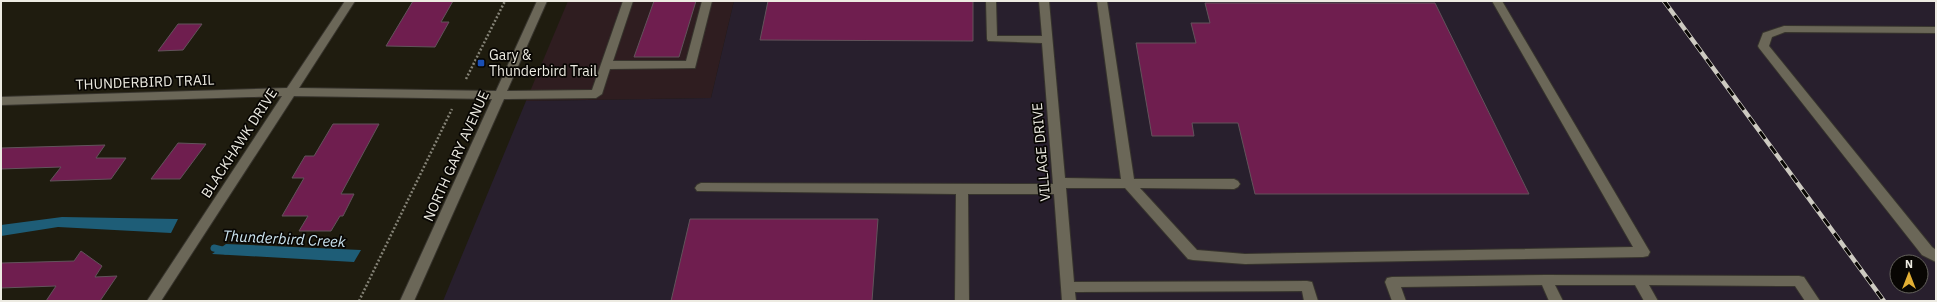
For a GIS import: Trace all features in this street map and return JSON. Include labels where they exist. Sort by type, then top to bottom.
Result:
[{"type":"street","name":"BLACKHAWK DRIVE","points":[[154,301],[350,1]]},
{"type":"street","name":"NORTH GARY AVENUE","points":[[407,301],[542,1]]},
{"type":"street","points":[[628,1],[606,66],[691,66],[707,1]]},
{"type":"street","points":[[991,1],[992,39],[1047,40]]},
{"type":"street","name":"VILLAGE DRIVE","points":[[1044,1],[1069,301]]},
{"type":"street","points":[[1102,1],[1128,183],[1193,255],[1245,259],[1643,252],[1497,1]]},
{"type":"street","points":[[1936,30],[1784,29],[1767,35],[1763,46],[1927,251],[1936,257]]},
{"type":"street","name":"THUNDERBIRD TRAIL","points":[[1,101],[290,92],[500,95],[596,94],[606,66]]},
{"type":"street","points":[[701,188],[962,189],[1128,183],[1234,184]]},
{"type":"street","points":[[962,189],[962,301]]},
{"type":"street","points":[[1546,280],[1556,301]]},
{"type":"street","points":[[1640,280],[1651,301]]},
{"type":"street","points":[[1399,301],[1392,282],[1640,280],[1799,281],[1813,301]]},
{"type":"street","points":[[1068,287],[1307,286],[1311,301]]},
{"type":"path","points":[[468,76],[505,1]]},
{"type":"path","points":[[359,301],[449,116]]},
{"type":"shaded area","points":[[568,1],[734,1],[711,98],[526,101]]},
{"type":"shaded area","points":[[734,1],[1936,1],[1936,301],[443,301],[526,101],[711,98]]},
{"type":"water","points":[[62,217],[178,219],[171,233],[58,227],[1,236],[1,225]]},
{"type":"water","points":[[226,244],[361,250],[354,262],[212,254]]},
{"type":"building","points":[[413,1],[453,1],[441,22],[449,22],[435,47],[386,46]]},
{"type":"building","points":[[654,1],[696,1],[679,57],[634,57]]},
{"type":"building","points":[[768,1],[973,1],[973,41],[760,40]]},
{"type":"building","points":[[1205,3],[1435,3],[1529,194],[1255,194],[1238,123],[1192,123],[1194,136],[1152,136],[1136,43],[1196,43],[1191,23],[1210,23]]},
{"type":"building","points":[[178,24],[202,24],[183,50],[158,51]]},
{"type":"building","points":[[333,124],[379,124],[341,194],[354,194],[343,216],[340,216],[331,231],[299,231],[308,216],[282,216],[304,178],[292,178],[305,156],[314,156]]},
{"type":"building","points":[[178,143],[206,144],[180,179],[151,179]]},
{"type":"building","points":[[105,145],[96,158],[126,158],[111,179],[50,181],[61,167],[1,169],[1,148]]},
{"type":"building","points":[[690,219],[878,219],[872,301],[671,301]]},
{"type":"building","points":[[81,251],[102,266],[95,277],[117,276],[100,301],[46,301],[56,286],[1,288],[1,263],[74,261]]},
{"type":"waterway","name":"Thunderbird Creek","points":[[214,248],[226,251]]},
{"type":"railway","points":[[1664,1],[1884,301]]},
{"type":"place","name":"Gary & Thunderbird Trail","points":[[481,63]]}]
